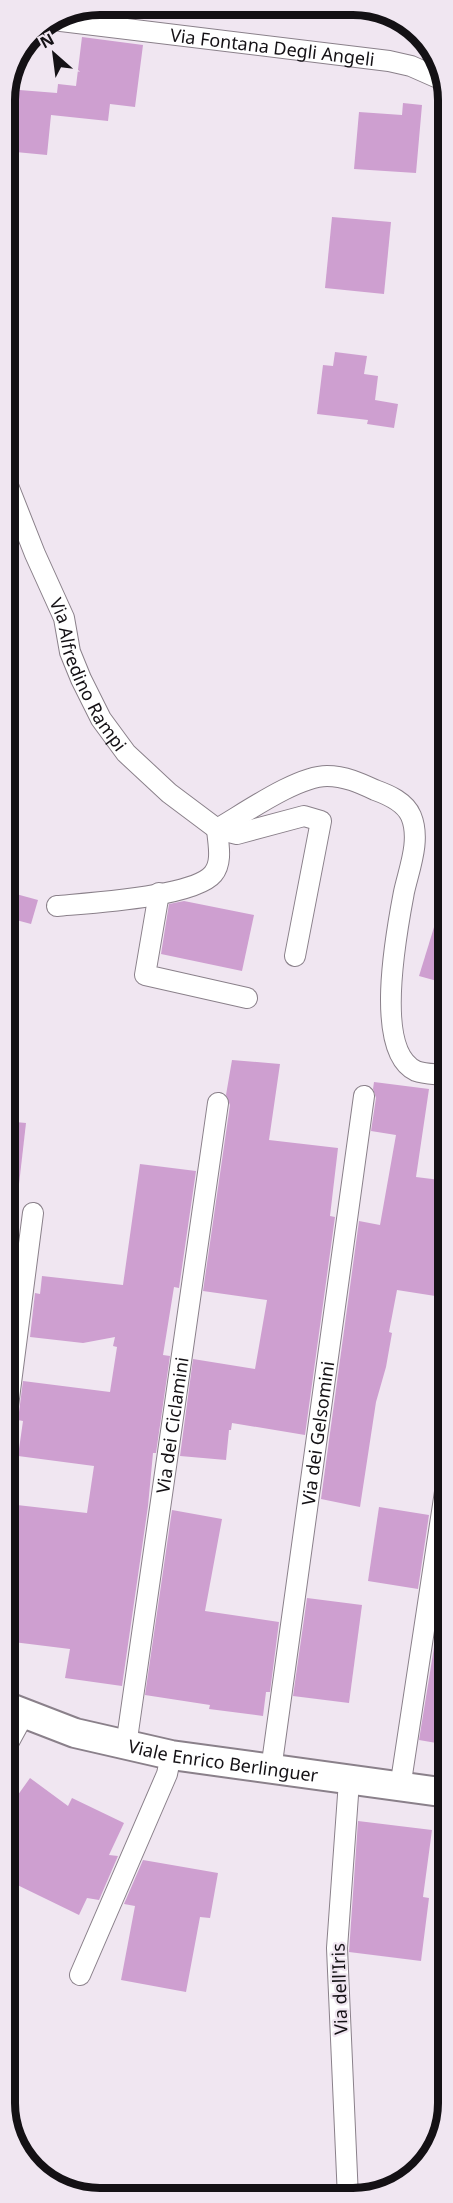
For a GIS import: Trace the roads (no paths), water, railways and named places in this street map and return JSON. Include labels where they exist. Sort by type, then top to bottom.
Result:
[{"type":"main road","name":"Viale Enrico Berlinguer","points":[[15,1710],[75,1733],[171,1755],[438,1792]]},
{"type":"street","name":"Via Fontana Degli Angeli","points":[[66,22],[389,61],[411,66],[435,76]]},
{"type":"street","name":"Via Alfredino Rampi","points":[[15,506],[64,618],[70,652],[101,718],[126,753],[169,793],[217,829]]},
{"type":"street","points":[[217,829],[312,777],[329,776],[351,780],[385,794],[407,808],[413,822],[414,840],[393,952],[391,1002],[393,1035],[401,1056],[416,1071],[438,1074]]},
{"type":"street","points":[[217,829],[237,834],[304,816],[321,821],[295,956]]},
{"type":"street","points":[[57,906],[104,902],[199,884],[213,874],[218,864],[217,829]]},
{"type":"street","points":[[159,893],[145,975],[248,998]]},
{"type":"street","name":"Via dei Gelsomini","points":[[270,1770],[364,1096]]},
{"type":"street","name":"Via dei Ciclamini","points":[[126,1746],[218,1103]]},
{"type":"street","points":[[15,1352],[33,1213]]},
{"type":"street","points":[[400,1788],[438,1538]]},
{"type":"street","points":[[80,1975],[167,1774],[171,1755]]},
{"type":"street","name":"Via dell'Iris","points":[[348,2188],[337,1948],[349,1781]]}]
